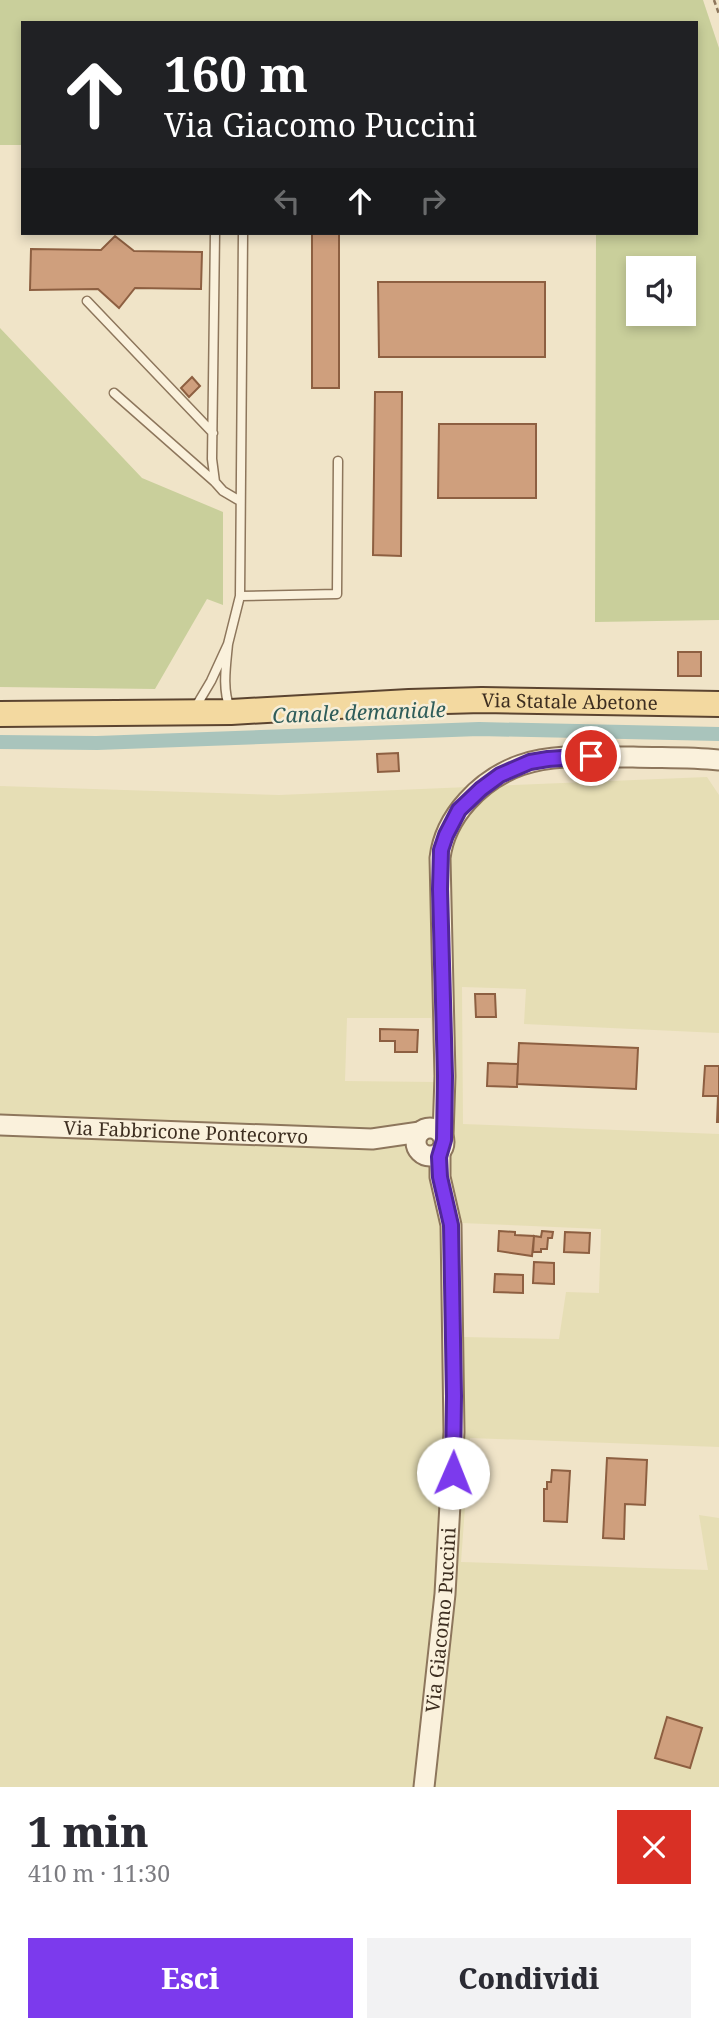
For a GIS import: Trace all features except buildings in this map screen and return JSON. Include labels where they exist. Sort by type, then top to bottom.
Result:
[{"type":"main road","name":"Via Statale Abetone","points":[[0,714],[231,712],[444,701],[719,704]]},
{"type":"street","name":"Via Giacomo Puccini","points":[[424,1787],[442,1630],[453,1473],[451,1225],[428,1142],[444,1092],[440,858],[446,835],[459,810],[481,789],[520,765],[539,760],[591,756],[719,760]]},
{"type":"street","name":"Via Fabbricone Pontecorvo","points":[[0,1125],[428,1142]]},
{"type":"lane","points":[[215,235],[215,482]]},
{"type":"lane","points":[[231,712],[226,699],[225,676],[228,644],[240,596],[243,235]]},
{"type":"lane","points":[[87,301],[213,433]]},
{"type":"lane","points":[[114,393],[223,491],[240,500]]},
{"type":"lane","points":[[240,596],[337,594],[338,461]]},
{"type":"lane","points":[[191,713],[211,681],[228,644]]},
{"type":"path","points":[[714,0],[719,14]]},
{"type":"shaded area","points":[[707,777],[719,795],[719,1033],[524,1024],[526,989],[462,987],[463,1124],[719,1134],[719,1447],[470,1438],[461,1562],[708,1570],[699,1515],[719,1518],[719,1787],[0,1787],[0,786],[279,795]],"holes":[[[347,1018],[431,1018],[434,1082],[345,1081]],[[461,1223],[601,1229],[599,1293],[566,1292],[559,1339],[463,1337]]]},
{"type":"green space","points":[[0,0],[703,0],[719,48],[719,620],[595,622],[596,235],[698,235],[698,21],[21,21],[21,145],[0,145]]},
{"type":"green space","points":[[0,328],[142,478],[223,512],[223,605],[207,599],[155,689],[0,687]]},
{"type":"waterway","name":"Canale demaniale","points":[[0,742],[97,743],[479,729],[719,734]]},
{"type":"route","points":[[453,1473],[451,1225],[440,1177],[439,1157],[444,1145],[445,1076],[441,850],[459,810],[500,775],[530,762],[591,756]]}]
